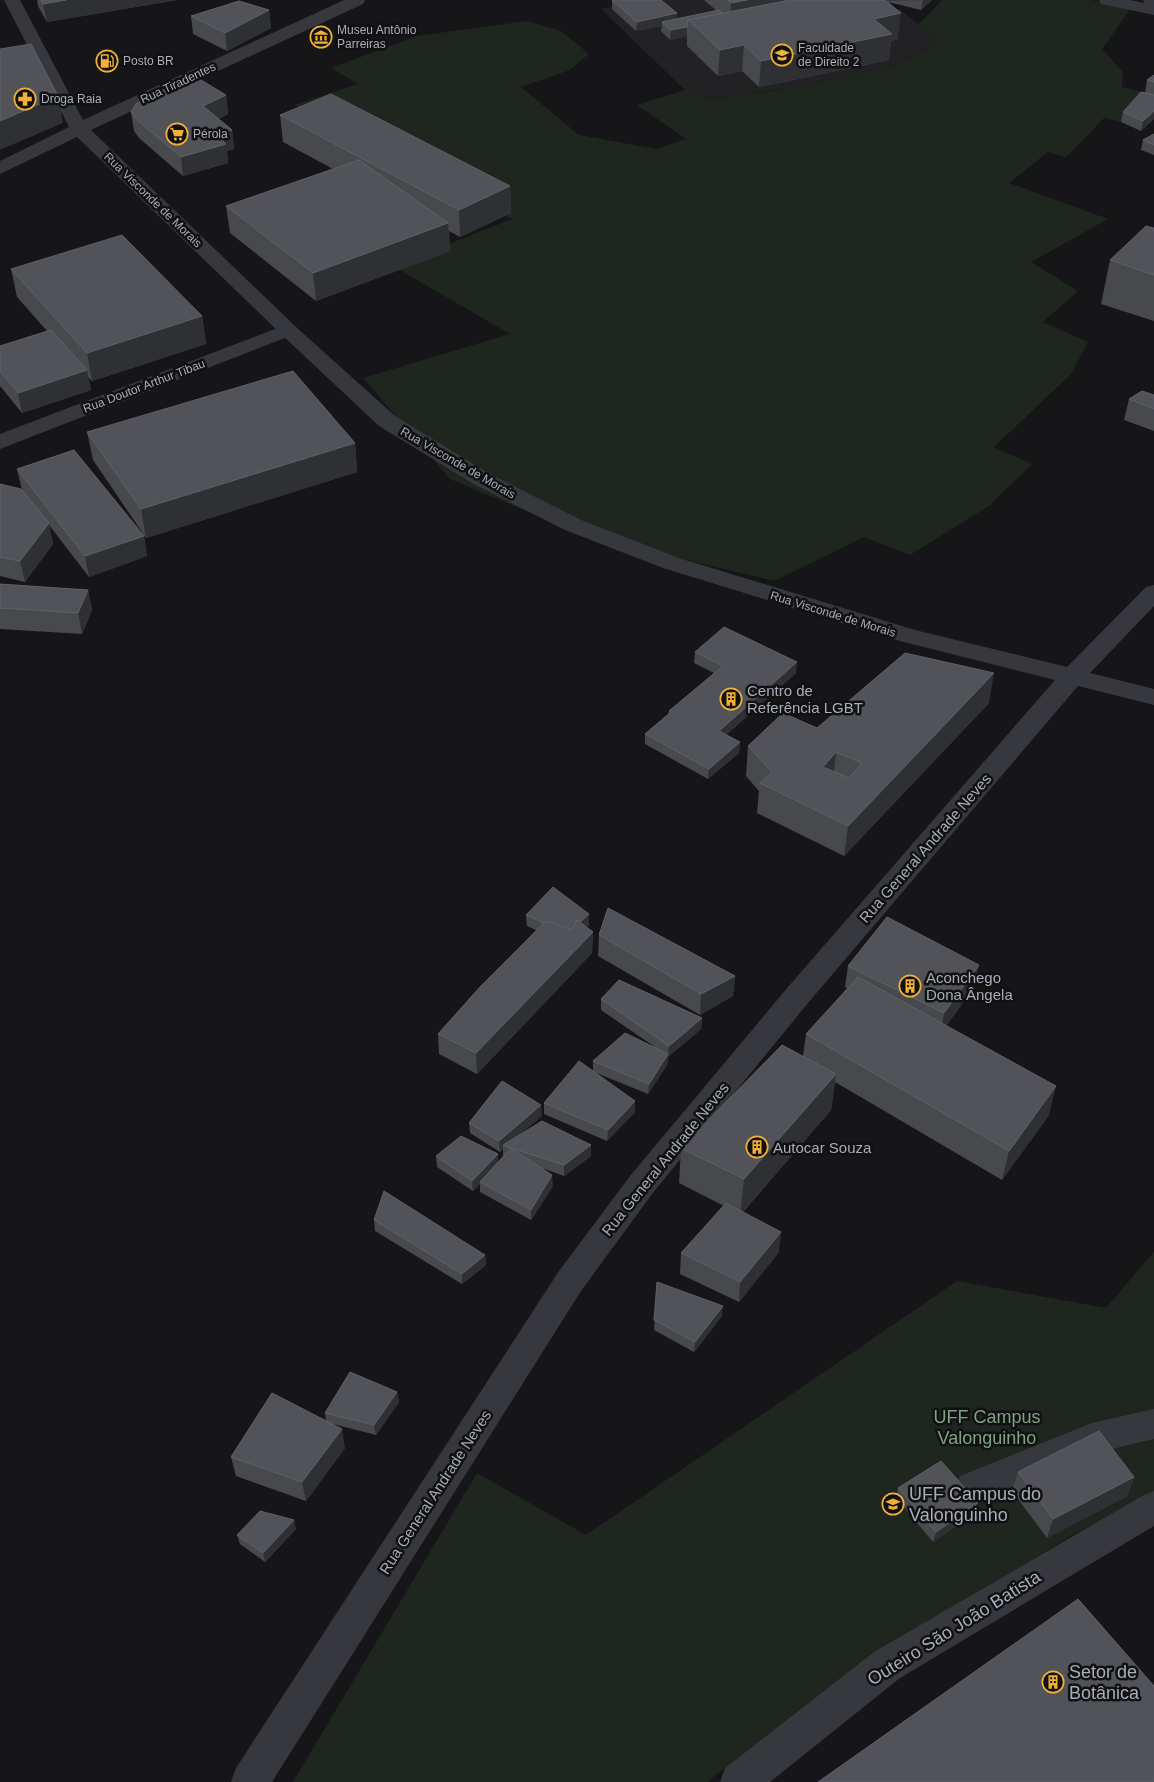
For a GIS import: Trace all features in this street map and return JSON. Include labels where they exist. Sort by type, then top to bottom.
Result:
[{"type":"street","name":"Rua Visconde de Morais","points":[[12,0],[79,129],[288,330],[387,421],[480,478],[573,525],[671,563],[908,636],[1154,698]]},
{"type":"street","name":"Rua Tiradentes","points":[[0,168],[79,129],[357,0]]},
{"type":"street","points":[[1107,0],[1154,10]]},
{"type":"street","name":"Rua Doutor Arthur Tibau","points":[[0,442],[288,330]]},
{"type":"street","name":"Rua General Andrade Neves","points":[[250,1782],[570,1281],[641,1185],[798,995],[1072,677],[1154,592]]},
{"type":"street","points":[[972,1487],[1092,1438],[1154,1424]]},
{"type":"street","name":"Outeiro São João Batista","points":[[739,1782],[887,1665],[1154,1506]]},
{"type":"shaded area","name":"Faculdade de Direito 2","points":[[647,0],[843,0],[901,10],[939,43],[892,66],[790,88],[710,99],[685,90],[601,9]]},
{"type":"green space","points":[[942,0],[1091,0],[1131,8],[1102,49],[1123,72],[1122,87],[1154,95],[1142,126],[1104,118],[1066,157],[1048,152],[1009,183],[1108,219],[1031,262],[1078,291],[1043,322],[1088,342],[1071,374],[994,447],[1032,464],[989,506],[910,555],[864,537],[774,581],[583,535],[450,479],[363,378],[510,334],[393,266],[512,219],[294,105],[358,84],[331,68],[417,36],[527,21],[561,31],[589,54],[570,70],[521,87],[579,135],[656,149],[686,139],[637,105],[685,90],[710,99],[785,89],[892,66],[939,43],[918,25]]},
{"type":"green space","name":"UFF Campus Valonguinho","points":[[1154,1252],[1154,1493],[1071,1536],[859,1664],[707,1782],[293,1782],[477,1473],[586,1535],[957,1281],[1106,1308]]},
{"type":"building","points":[[41,0],[66,0],[43,4]]},
{"type":"building","points":[[612,0],[661,0],[677,13],[637,22]]},
{"type":"building","points":[[727,0],[747,0],[731,3]]},
{"type":"building","points":[[790,0],[885,0],[901,13],[874,19],[892,34],[761,61],[744,45],[720,50],[688,20]]},
{"type":"building","points":[[239,1],[269,10],[225,33],[191,16]]},
{"type":"building","points":[[719,10],[722,13],[688,20],[687,27],[671,30],[662,22]]},
{"type":"building","points":[[31,44],[58,96],[0,121],[0,49]]},
{"type":"building","points":[[1154,75],[1154,82],[1147,80]]},
{"type":"building","name":"Pérola","points":[[196,77],[226,95],[203,106],[232,130],[216,135],[226,144],[181,157],[136,119],[131,112],[136,104],[143,99]]},
{"type":"building","points":[[1141,92],[1154,95],[1154,111],[1143,121],[1123,112]]},
{"type":"building","points":[[331,94],[510,186],[459,210],[280,115]]},
{"type":"building","points":[[1154,134],[1154,145],[1143,140]]},
{"type":"building","points":[[359,160],[448,223],[313,273],[226,206]]},
{"type":"building","points":[[1146,226],[1154,228],[1154,275],[1110,260]]},
{"type":"building","points":[[122,235],[202,316],[87,353],[11,269]]},
{"type":"building","points":[[51,330],[87,370],[18,393],[0,371],[0,346]]},
{"type":"building","points":[[293,371],[355,443],[141,509],[87,432]]},
{"type":"building","points":[[1142,391],[1154,395],[1154,409],[1129,399]]},
{"type":"building","points":[[74,450],[144,536],[85,556],[17,469]]},
{"type":"building","points":[[0,484],[21,489],[49,523],[20,561],[0,557]]},
{"type":"building","points":[[0,584],[88,590],[78,613],[0,608]]},
{"type":"building","name":"Centro de Referência LGBT","points":[[724,627],[797,662],[719,731],[740,742],[709,769],[645,734],[671,712],[669,711],[723,666],[695,652]]},
{"type":"building","points":[[905,653],[994,673],[848,826],[760,783],[772,772],[748,746],[783,713],[817,728]],"holes":[[[836,752],[862,763],[849,778],[823,767]]]},
{"type":"building","points":[[553,887],[589,914],[580,922],[577,920],[572,930],[546,921],[544,923],[526,915]]},
{"type":"building","points":[[608,908],[735,976],[701,994],[599,935]]},
{"type":"building","points":[[887,917],[979,965],[944,1013],[848,966]]},
{"type":"building","points":[[577,920],[593,932],[476,1053],[438,1034],[480,987],[546,921],[572,930]]},
{"type":"building","points":[[858,977],[1056,1086],[1009,1151],[806,1034]]},
{"type":"building","points":[[619,980],[702,1018],[669,1046],[601,999]]},
{"type":"building","points":[[625,1033],[668,1054],[649,1084],[593,1061]]},
{"type":"building","points":[[782,1045],[836,1074],[744,1179],[681,1148]]},
{"type":"building","points":[[579,1061],[635,1101],[608,1130],[544,1103]]},
{"type":"building","points":[[502,1081],[541,1105],[499,1141],[469,1123]]},
{"type":"building","points":[[542,1121],[591,1145],[564,1165],[503,1145]]},
{"type":"building","points":[[461,1136],[498,1154],[472,1181],[436,1156]]},
{"type":"building","points":[[511,1148],[552,1175],[531,1210],[480,1182]]},
{"type":"building","points":[[384,1191],[485,1255],[462,1274],[374,1220]]},
{"type":"building","points":[[726,1203],[781,1232],[740,1282],[681,1253]]},
{"type":"building","points":[[657,1282],[723,1306],[695,1342],[654,1320]]},
{"type":"building","points":[[350,1372],[397,1392],[374,1425],[325,1413]]},
{"type":"building","points":[[272,1393],[342,1429],[302,1482],[231,1457]]},
{"type":"building","points":[[1099,1431],[1134,1477],[1053,1519],[1018,1472]]},
{"type":"building","points":[[941,1461],[978,1503],[936,1532],[898,1488]]},
{"type":"building","points":[[260,1511],[294,1520],[263,1553],[237,1535]]},
{"type":"building","name":"Setor de Botânica","points":[[1078,1599],[1154,1686],[1154,1782],[818,1782]]},
{"type":"place","name":"Museu Antônio Parreiras","points":[[321,37]]},
{"type":"place","name":"Faculdade de Direito 2","points":[[782,55]]},
{"type":"place","name":"Posto BR","points":[[107,61]]},
{"type":"place","name":"Droga Raia","points":[[25,99]]},
{"type":"place","name":"Pérola","points":[[177,134]]},
{"type":"place","name":"Centro de Referência LGBT","points":[[731,699]]},
{"type":"place","name":"Aconchego Dona Ângela","points":[[910,986]]},
{"type":"place","name":"Autocar Souza","points":[[757,1147]]},
{"type":"place","name":"UFF Campus do Valonguinho","points":[[893,1504]]},
{"type":"place","name":"Setor de Botânica","points":[[1053,1682]]}]
